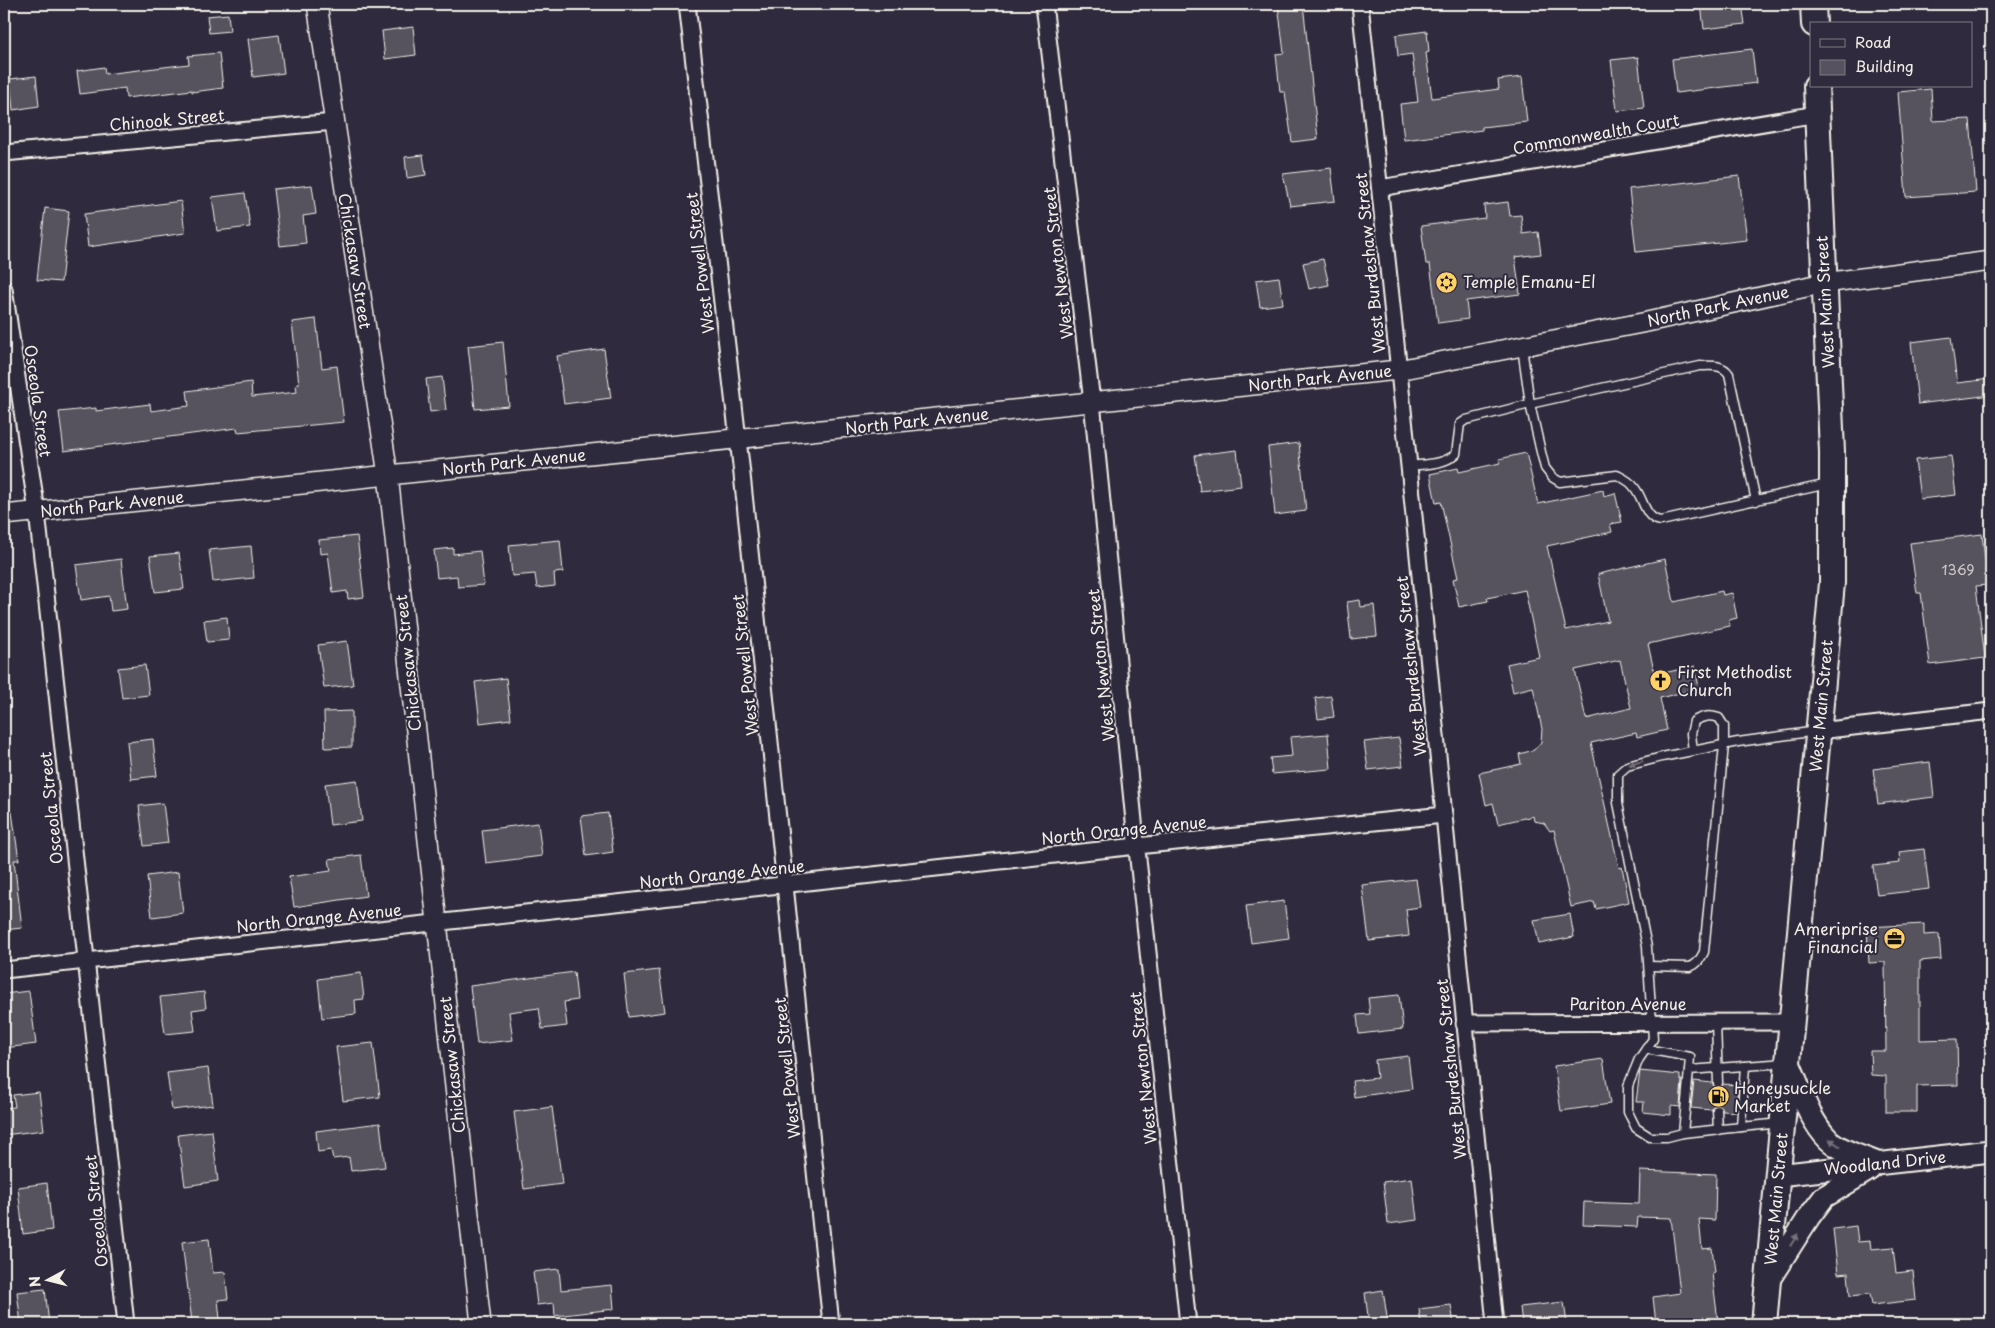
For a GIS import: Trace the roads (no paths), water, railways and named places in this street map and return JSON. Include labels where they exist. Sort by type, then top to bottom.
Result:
[{"type":"main road","points":[[1813,4],[1814,22]]},
{"type":"main road","name":"West Main Street","points":[[1764,1324],[1832,583],[1833,483],[1816,88]]},
{"type":"main road","points":[[1789,1063],[1817,1125],[1829,1140],[1847,1151],[1879,1164]]},
{"type":"main road","name":"Woodland Drive","points":[[1778,1174],[1991,1151]]},
{"type":"main road","points":[[1768,1281],[1824,1197],[1879,1164]]},
{"type":"street","name":"Chickasaw Street","points":[[317,4],[388,475],[481,1324]]},
{"type":"street","name":"West Powell Street","points":[[686,4],[739,440],[831,1324]]},
{"type":"street","name":"West Newton Street","points":[[1044,4],[1092,402],[1188,1324]]},
{"type":"street","name":"West Burdeshaw Street","points":[[1360,4],[1409,466],[1495,1324]]},
{"type":"street","name":"Commonwealth Court","points":[[1380,188],[1817,114]]},
{"type":"street","name":"Chinook Street","points":[[4,154],[334,122]]},
{"type":"street","name":"North Park Avenue","points":[[4,515],[1398,370],[1648,322],[1824,283],[1991,261]]},
{"type":"street","name":"Osceola Street","points":[[4,289],[37,512],[126,1324]]},
{"type":"street","points":[[1818,731],[1991,711]]},
{"type":"street","name":"North Orange Avenue","points":[[4,970],[1137,846],[1444,816]]},
{"type":"street","name":"Pariton Avenue","points":[[1464,1023],[1793,1022]]},
{"type":"lane","points":[[1522,347],[1530,404],[1545,468],[1552,477],[1560,482],[1603,475],[1617,475],[1636,488],[1649,515],[1655,520],[1661,521],[1833,483]]},
{"type":"lane","points":[[1409,466],[1442,462],[1450,459],[1456,454],[1460,424],[1466,420],[1700,366],[1719,366],[1729,374],[1756,500]]},
{"type":"lane","points":[[1649,966],[1690,967],[1700,960],[1704,952],[1724,745],[1724,726],[1719,718],[1704,716],[1694,721],[1691,728],[1693,751]]},
{"type":"lane","points":[[1783,1123],[1683,1133],[1667,1137],[1650,1137],[1636,1128],[1628,1112],[1628,1086],[1638,1059],[1653,1039],[1649,966],[1639,905],[1618,803],[1618,774],[1627,766],[1684,752],[1818,731]]},
{"type":"lane","points":[[1716,1021],[1718,1083]]},
{"type":"lane","points":[[1646,1049],[1690,1057],[1683,1133]]},
{"type":"lane","points":[[1689,1070],[1789,1063]]},
{"type":"lane","points":[[1741,1127],[1745,1066]]},
{"type":"lane","points":[[1717,1110],[1718,1130]]},
{"type":"place","name":"Temple Emanu-El","points":[[1447,282]]},
{"type":"place","name":"First Methodist Church","points":[[1661,681]]},
{"type":"place","name":"Ameriprise Financial","points":[[1894,938]]},
{"type":"place","name":"Honeysuckle Market","points":[[1718,1097]]}]
